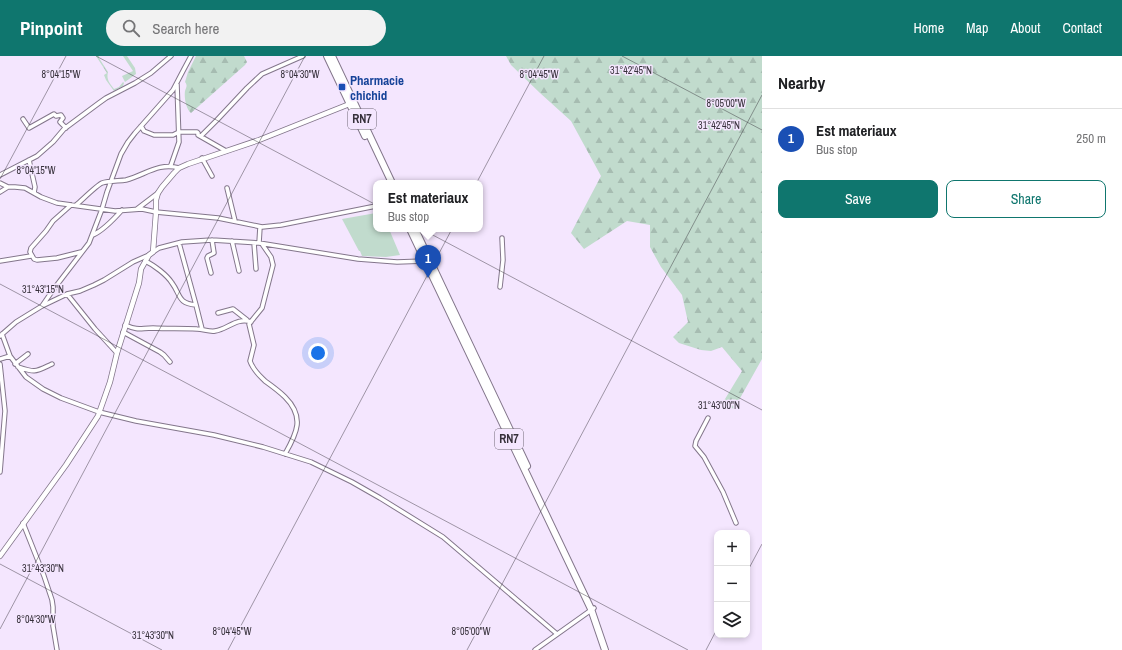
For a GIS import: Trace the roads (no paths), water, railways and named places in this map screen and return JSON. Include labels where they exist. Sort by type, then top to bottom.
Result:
[{"type":"highway","name":"RN7","points":[[327,56],[390,180]]},
{"type":"highway","name":"RN7","points":[[332,56],[387,180]]},
{"type":"highway","name":"RN7","points":[[411,232],[593,608],[605,650]]},
{"type":"highway","name":"RN7","points":[[416,232],[593,608],[609,650]]},
{"type":"street","points":[[0,175],[37,156],[66,128],[106,98],[151,73],[170,56]]},
{"type":"street","points":[[42,306],[87,247],[93,235],[121,154],[128,142],[172,90],[191,56]]},
{"type":"street","points":[[201,136],[262,74],[303,56]]},
{"type":"street","points":[[171,166],[179,142],[177,83]]},
{"type":"street","points":[[138,209],[158,193],[180,168],[202,158],[259,140],[352,103]]},
{"type":"street","points":[[23,119],[29,128],[54,114],[56,116],[61,115],[63,118],[60,122],[66,128]]},
{"type":"street","points":[[141,126],[144,131],[154,135],[173,135],[179,132],[196,132],[226,151]]},
{"type":"street","points":[[202,158],[212,176]]},
{"type":"street","points":[[29,160],[35,187],[34,194]]},
{"type":"street","points":[[82,252],[46,260],[35,260],[31,256],[30,252],[31,248],[53,221],[100,184],[131,178],[154,169],[171,166],[180,168]]},
{"type":"street","points":[[0,183],[8,187],[20,187],[46,199],[74,205],[102,209],[142,209],[156,212],[218,218],[260,227],[281,225],[373,207]]},
{"type":"street","points":[[0,192],[8,187]]},
{"type":"street","points":[[227,188],[235,221]]},
{"type":"street","points":[[0,556],[66,465],[95,422],[110,382],[125,325],[137,289],[141,269],[145,260],[151,253],[158,193]]},
{"type":"street","points":[[93,235],[99,232],[122,210]]},
{"type":"street","points":[[256,269],[260,227]]},
{"type":"street","points":[[500,287],[503,260],[502,238]]},
{"type":"street","points":[[425,261],[397,262],[358,259],[258,243],[232,241],[202,240],[179,243],[159,248],[94,285],[80,291],[67,294],[42,306],[16,322],[1,335],[10,356],[28,380],[61,398],[99,412],[136,421],[214,435],[262,446],[311,462],[352,482],[436,532],[557,634]]},
{"type":"street","points":[[211,273],[207,258],[214,252],[212,240]]},
{"type":"street","points":[[232,241],[239,271]]},
{"type":"street","points":[[179,243],[202,329]]},
{"type":"street","points":[[125,325],[142,329],[202,329],[212,331],[219,330],[240,321],[249,321],[262,308],[273,265],[271,257],[258,243]]},
{"type":"street","points":[[0,261],[31,256]]},
{"type":"street","points":[[145,260],[172,282],[179,297],[189,304],[196,305]]},
{"type":"street","points":[[67,294],[117,353]]},
{"type":"street","points":[[218,313],[233,309],[249,321],[254,345],[250,361],[252,366],[256,372],[286,398],[296,413],[298,418],[295,435],[285,454]]},
{"type":"street","points":[[123,332],[160,352],[170,362]]},
{"type":"street","points":[[16,365],[28,354]]},
{"type":"street","points":[[0,472],[5,411],[0,359],[10,356]]},
{"type":"street","points":[[16,365],[37,371],[52,364]]},
{"type":"street","points":[[708,418],[695,446],[704,457],[723,492],[736,523]]},
{"type":"street","points":[[23,524],[52,600],[57,650]]},
{"type":"street","points":[[535,650],[593,608]]},
{"type":"place","name":"Pharmacie chichid","points":[[342,87]]},
{"type":"place","name":"Est materiaux","points":[[428,278]]}]
